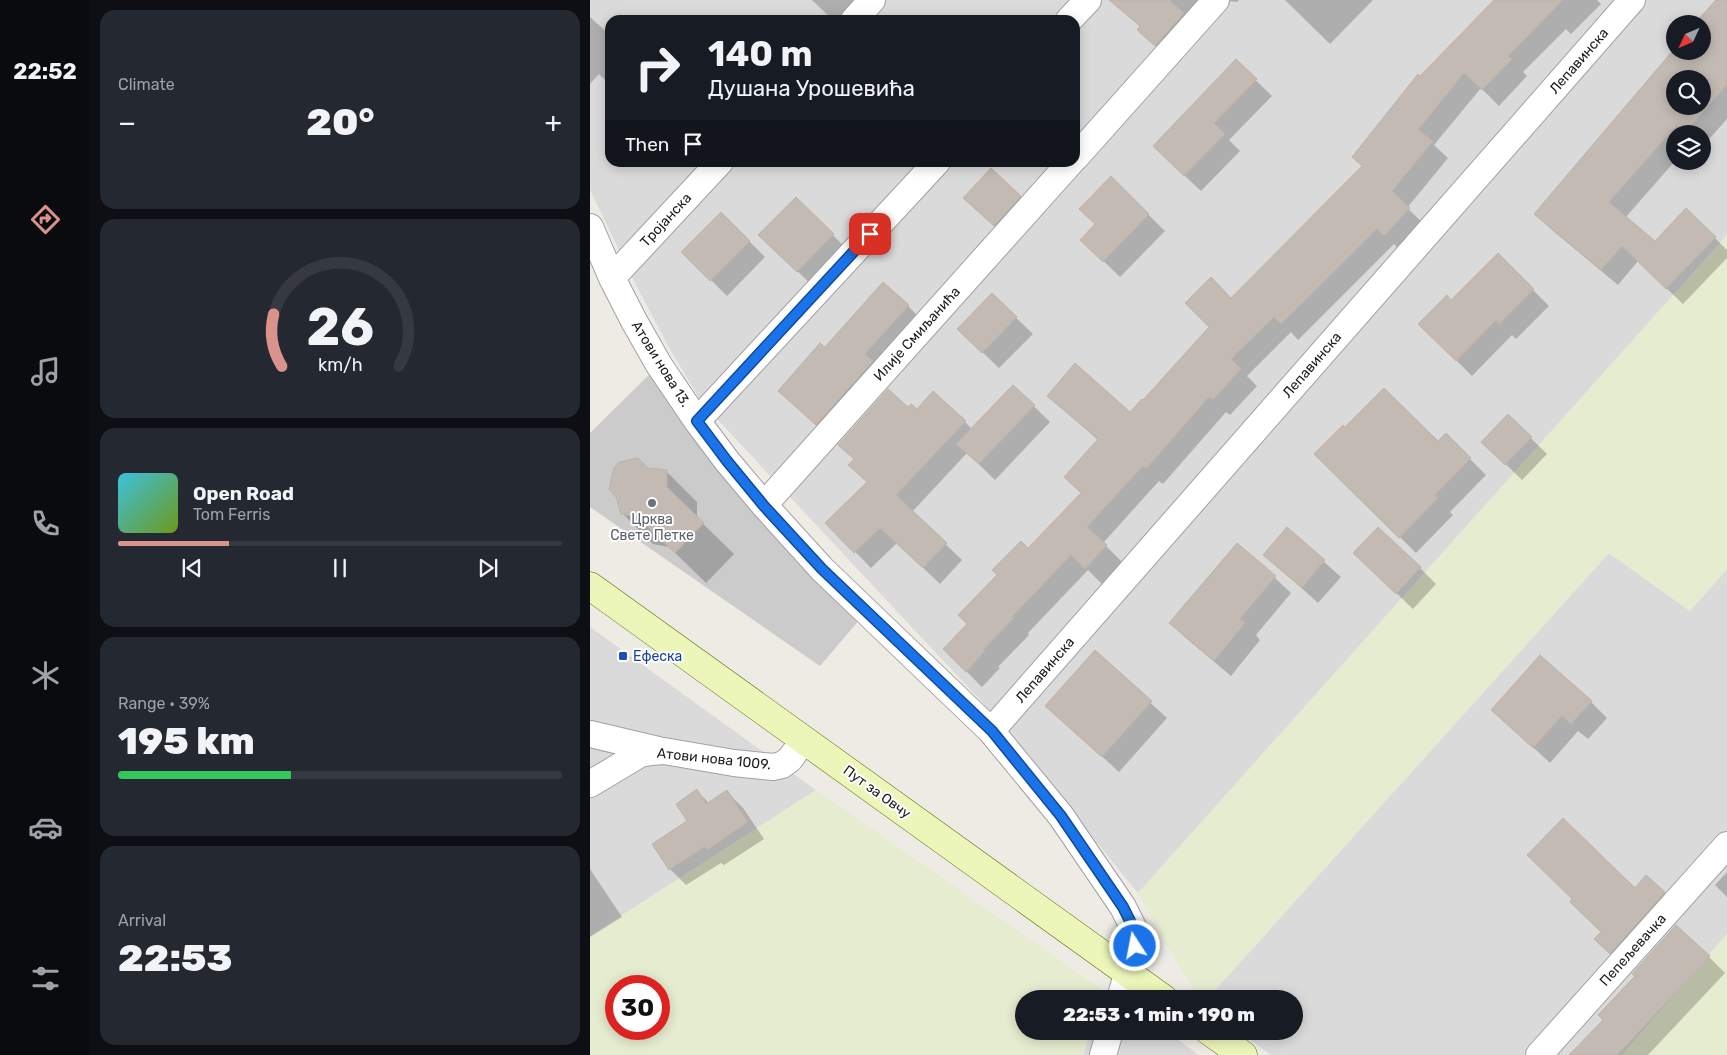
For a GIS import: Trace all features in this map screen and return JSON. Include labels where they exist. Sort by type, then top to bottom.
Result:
[{"type":"street","points":[[858,15],[872,0]]},
{"type":"street","points":[[1074,15],[1088,0]]},
{"type":"street","points":[[1080,152],[1216,0]]},
{"type":"street","name":"Лепавинска","points":[[992,731],[1632,0]]},
{"type":"street","name":"Тројанска","points":[[612,278],[715,167]]},
{"type":"street","points":[[697,421],[932,167]]},
{"type":"street","name":"Илије Смиљанића","points":[[764,506],[1067,167]]},
{"type":"street","name":"Атови нова 13.","points":[[590,227],[612,278],[659,365],[727,461],[764,506],[822,569],[992,731],[1061,816],[1123,907],[1133,927],[1135,946],[1123,990]]},
{"type":"street","name":"Пут за Овчу","points":[[590,586],[1152,990]]},
{"type":"street","points":[[590,734],[664,751]]},
{"type":"street","name":"Атови нова 1009.","points":[[590,784],[640,754],[664,751],[734,763],[773,767],[782,765],[804,740]]},
{"type":"street","name":"Пепељевачка","points":[[1540,1055],[1727,845]]},
{"type":"street","points":[[1103,1055],[1107,1040]]},
{"type":"street","points":[[1222,1040],[1243,1055]]},
{"type":"shaded area","points":[[590,0],[1727,0],[1727,235],[1138,893],[980,700],[702,403],[668,346],[590,190]]},
{"type":"shaded area","points":[[659,365],[867,611],[820,666],[590,507],[590,433]]},
{"type":"shaded area","points":[[1609,553],[1690,611],[1727,569],[1727,934],[1622,1055],[1271,1055],[1251,1040],[1303,1040],[1303,990],[1215,990]]},
{"type":"shaded area","points":[[590,627],[816,790],[590,936]]},
{"type":"shaded area","points":[[1088,1040],[1178,1040],[1199,1055],[1083,1055]]},
{"type":"green space","points":[[1727,235],[1727,569],[1690,611],[1609,553],[1215,990],[1194,990],[1138,893]]},
{"type":"green space","points":[[816,790],[1103,990],[1015,990],[1015,1040],[1088,1040],[1083,1055],[590,1055],[590,936]]},
{"type":"green space","points":[[1727,934],[1727,1055],[1622,1055]]},
{"type":"building","points":[[1109,0],[1169,0],[1184,13],[1155,46],[1137,30],[1140,26]]},
{"type":"building","points":[[1494,0],[1563,0],[1508,56],[1512,59],[1482,90],[1464,73],[1418,130],[1433,141],[1392,191],[1410,208],[1384,236],[1377,229],[1281,324],[1274,317],[1231,359],[1241,369],[1213,400],[1209,397],[1146,469],[1143,466],[1087,527],[1107,545],[1085,569],[1071,555],[1012,617],[1014,618],[983,650],[985,651],[966,672],[943,649],[967,624],[958,615],[997,575],[992,570],[1021,541],[1028,548],[1081,493],[1064,477],[1098,439],[1047,396],[1075,363],[1130,412],[1209,327],[1185,303],[1211,277],[1231,298],[1362,166],[1352,157],[1418,74],[1420,76]]},
{"type":"building","points":[[1716,0],[1727,0],[1727,85],[1711,103],[1711,70],[1666,70],[1666,115],[1701,115],[1692,125],[1666,125],[1666,137],[1609,202],[1655,241],[1686,208],[1716,237],[1666,289],[1622,246],[1601,270],[1534,214],[1666,59],[1711,60],[1711,15],[1702,15]]},
{"type":"building","points":[[1236,59],[1257,79],[1214,123],[1225,134],[1184,176],[1153,146]]},
{"type":"building","points":[[991,168],[1021,196],[994,226],[963,198]]},
{"type":"building","points":[[1111,176],[1149,214],[1103,262],[1080,240],[1095,224],[1079,209]]},
{"type":"building","points":[[796,197],[834,234],[797,272],[758,235]]},
{"type":"building","points":[[721,212],[750,241],[710,281],[681,252]]},
{"type":"building","points":[[1498,253],[1534,289],[1499,324],[1496,320],[1456,361],[1418,324],[1447,295],[1451,300]]},
{"type":"building","points":[[883,282],[909,305],[865,354],[873,361],[816,425],[778,391],[820,343],[825,347]]},
{"type":"building","points":[[992,293],[1017,317],[982,353],[957,329]]},
{"type":"building","points":[[1013,385],[1035,405],[979,464],[956,444]]},
{"type":"building","points":[[1384,388],[1438,441],[1446,433],[1471,458],[1435,495],[1438,498],[1399,538],[1314,454],[1343,425],[1345,427]]},
{"type":"building","points":[[888,389],[908,407],[911,404],[917,409],[933,391],[966,421],[896,495],[947,543],[923,568],[880,528],[854,553],[825,523],[867,482],[848,465],[854,459],[838,445]]},
{"type":"building","points":[[1508,414],[1532,437],[1505,465],[1481,442]]},
{"type":"building","name":"Црква Свете Петке","points":[[638,458],[648,468],[667,470],[667,487],[704,523],[675,553],[637,517],[621,514],[616,497],[609,489],[614,468],[619,462]]},
{"type":"building","points":[[1287,527],[1325,560],[1302,588],[1263,555]]},
{"type":"building","points":[[1378,527],[1421,567],[1396,594],[1353,553]]},
{"type":"building","points":[[1237,543],[1276,576],[1240,619],[1245,623],[1214,661],[1169,623]]},
{"type":"building","points":[[1095,650],[1152,701],[1102,757],[1045,706]]},
{"type":"building","points":[[1540,655],[1592,701],[1571,724],[1562,716],[1533,748],[1491,710]]},
{"type":"building","points":[[697,789],[706,804],[727,790],[748,822],[707,850],[704,847],[669,870],[652,844],[687,821],[676,804]]},
{"type":"building","points":[[1563,818],[1635,888],[1646,875],[1665,892],[1610,954],[1594,939],[1601,932],[1570,902],[1572,899],[1527,855]]},
{"type":"building","points":[[1676,925],[1710,956],[1617,1055],[1569,1055],[1603,1020],[1598,1015],[1635,976],[1632,974]]},
{"type":"place","name":"Црква Свете Петке","points":[[652,503]]},
{"type":"place","name":"Ефеска","points":[[623,656]]},
{"type":"route","points":[[870,234],[697,421],[764,506],[822,569],[992,731],[1061,816],[1123,907],[1133,927],[1135,946]]}]
